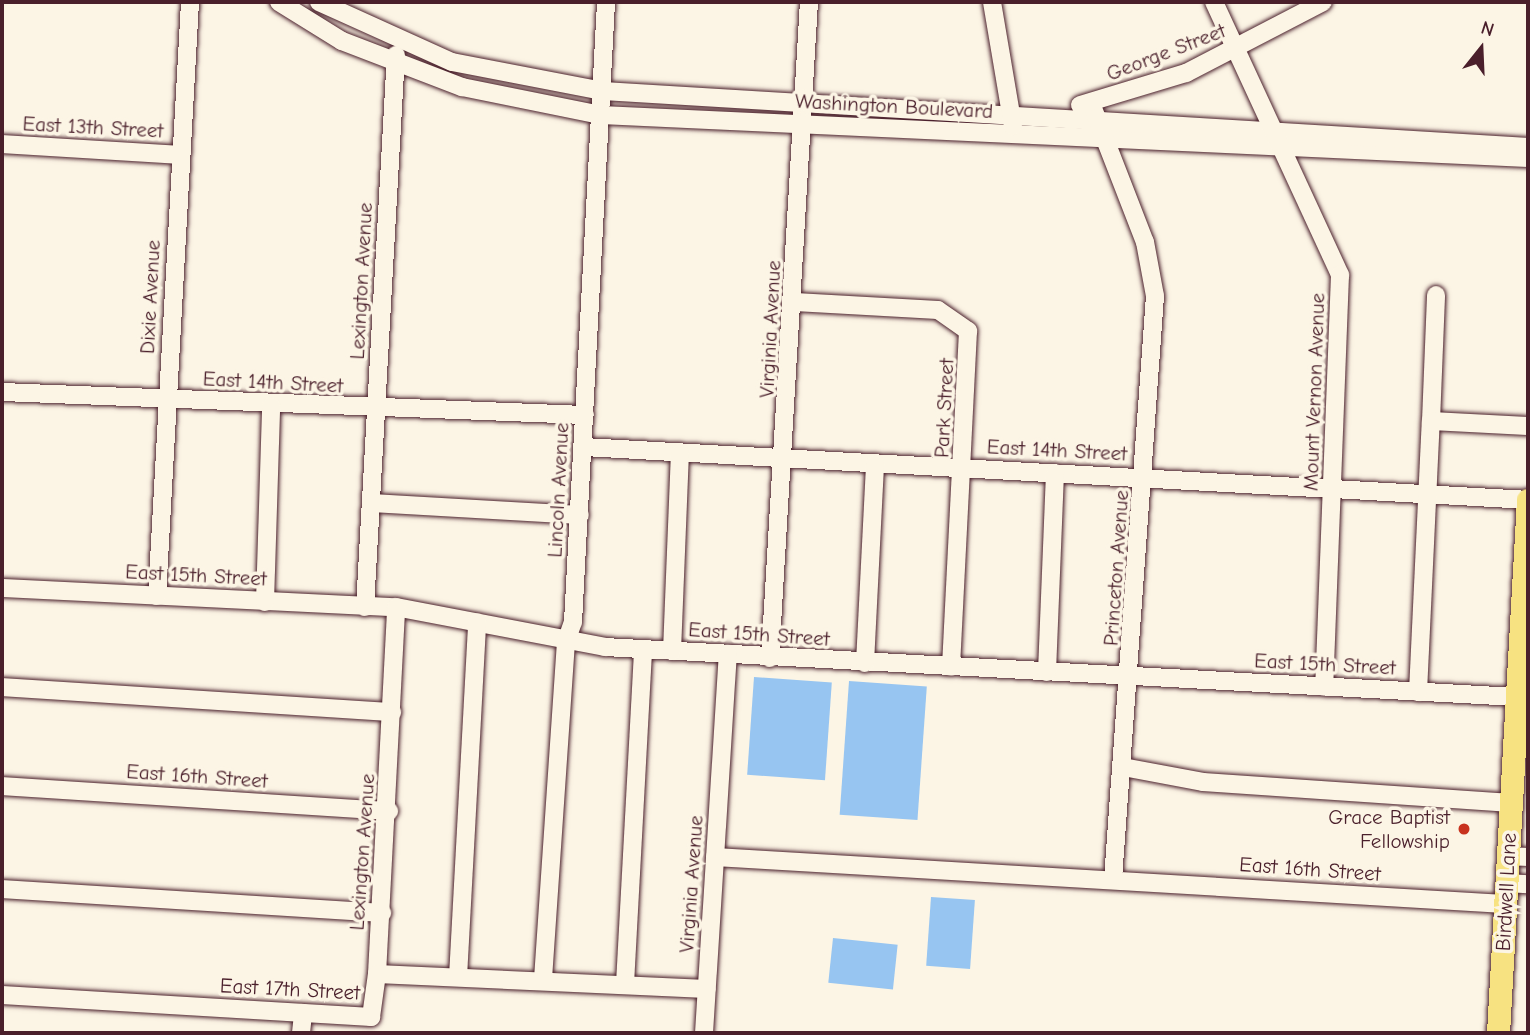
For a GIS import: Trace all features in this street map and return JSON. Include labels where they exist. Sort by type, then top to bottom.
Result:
[{"type":"main road","name":"Birdwell Lane","points":[[1498,1033],[1518,857],[1517,790],[1528,500]]},
{"type":"street","name":"Dixie Avenue","points":[[157,596],[190,2]]},
{"type":"street","name":"Washington Boulevard","points":[[279,2],[342,41],[462,88],[601,114],[1285,151],[1528,158]]},
{"type":"street","name":"Washington Boulevard","points":[[319,2],[398,42],[509,78],[603,91],[804,101],[1015,116],[1095,111],[1274,129],[1528,147]]},
{"type":"street","name":"Lincoln Avenue","points":[[542,979],[566,642],[580,515],[606,2]]},
{"type":"street","name":"Virginia Avenue","points":[[770,658],[795,302],[809,2]]},
{"type":"street","points":[[992,2],[1015,116],[1011,136]]},
{"type":"street","name":"Mount Vernon Avenue","points":[[1214,2],[1340,275],[1334,489],[1324,687]]},
{"type":"street","name":"George Street","points":[[1095,111],[1237,50],[1323,2]]},
{"type":"street","name":"Lexington Avenue","points":[[365,607],[398,42]]},
{"type":"street","name":"Princeton Avenue","points":[[1095,111],[1152,271],[1146,478],[1113,879]]},
{"type":"street","name":"East 13th Street","points":[[2,144],[181,155]]},
{"type":"street","points":[[1418,692],[1436,295]]},
{"type":"street","name":"Park Street","points":[[795,302],[938,310],[962,324],[971,350],[951,667]]},
{"type":"street","name":"East 14th Street","points":[[2,392],[344,410],[378,405],[584,415]]},
{"type":"street","points":[[265,602],[271,406]]},
{"type":"street","points":[[1431,421],[1528,426]]},
{"type":"street","name":"East 14th Street","points":[[584,447],[1528,500]]},
{"type":"street","points":[[672,651],[680,453]]},
{"type":"street","points":[[865,663],[875,464]]},
{"type":"street","points":[[1047,672],[1055,473]]},
{"type":"street","points":[[372,503],[580,515]]},
{"type":"street","name":"East 15th Street","points":[[2,588],[396,607],[566,642],[643,649],[1418,692],[1521,704]]},
{"type":"street","name":"Lexington Avenue","points":[[377,974],[388,811],[396,607]]},
{"type":"street","points":[[458,977],[477,623]]},
{"type":"street","points":[[625,984],[643,649]]},
{"type":"street","name":"Virginia Avenue","points":[[704,1033],[728,654]]},
{"type":"street","points":[[2,687],[392,712]]},
{"type":"street","points":[[1123,767],[1178,772],[1203,782],[1517,790]]},
{"type":"street","name":"East 16th Street","points":[[2,786],[388,811]]},
{"type":"street","name":"East 16th Street","points":[[715,857],[1113,879],[1513,890]]},
{"type":"street","points":[[2,889],[382,913]]},
{"type":"street","name":"East 17th Street","points":[[2,995],[370,1017],[377,974],[542,979],[707,989]]},
{"type":"street","points":[[301,1033],[303,1013]]},
{"type":"water","points":[[754,677],[832,682],[825,780],[747,775]]},
{"type":"water","points":[[849,681],[927,686],[917,820],[840,815]]},
{"type":"water","points":[[931,897],[975,900],[970,969],[926,966]]},
{"type":"water","points":[[833,938],[898,945],[893,990],[828,983]]},
{"type":"place","name":"Grace Baptist Fellowship","points":[[1464,829]]}]
